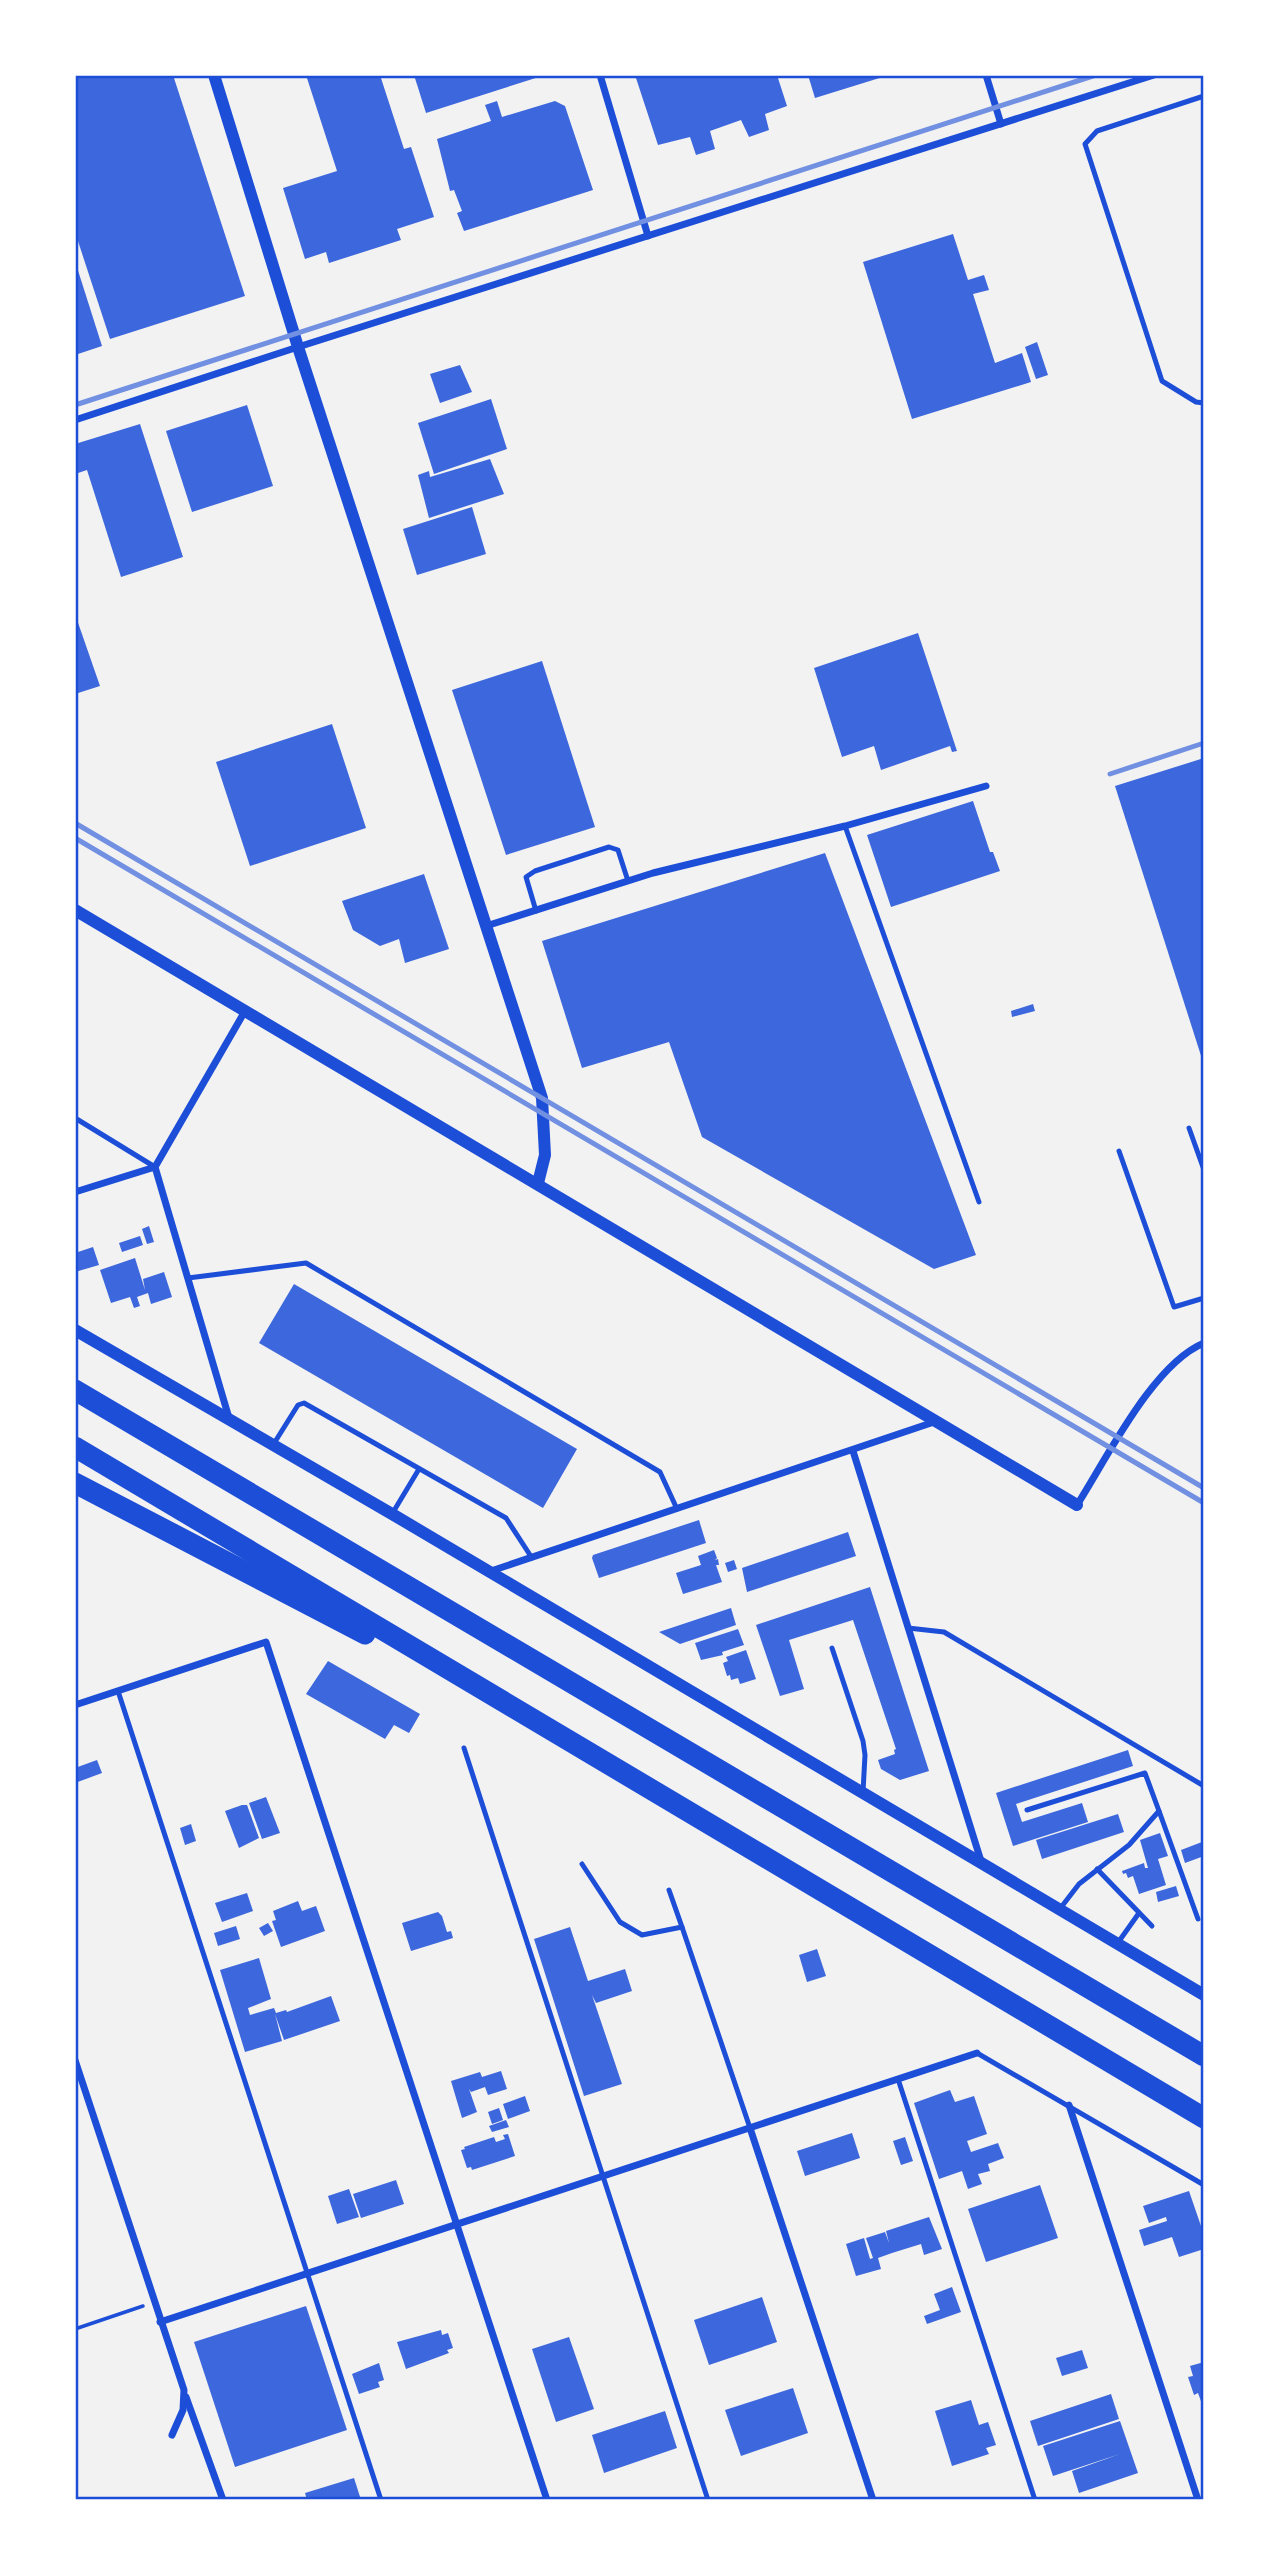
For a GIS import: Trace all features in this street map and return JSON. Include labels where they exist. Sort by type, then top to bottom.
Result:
[{"type":"highway","points":[[75,1390],[1204,2056]]},
{"type":"highway","points":[[75,1447],[1204,2118]]},
{"type":"highway","points":[[75,1483],[570,1740]]},
{"type":"street","points":[[214,75],[298,347],[542,1098],[545,1155],[538,1183]]},
{"type":"street","points":[[600,75],[648,236]]},
{"type":"street","points":[[986,75],[1001,124]]},
{"type":"street","points":[[75,420],[1154,75]]},
{"type":"street","points":[[485,926],[628,881],[845,826],[986,786]]},
{"type":"street","points":[[75,910],[1077,1505],[1157,1380],[1181,1355],[1204,1343]]},
{"type":"street","points":[[75,1192],[155,1167],[245,1011]]},
{"type":"street","points":[[155,1167],[230,1421]]},
{"type":"street","points":[[75,1330],[1201,1992]]},
{"type":"street","points":[[487,1572],[937,1421]]},
{"type":"street","points":[[853,1451],[982,1864]]},
{"type":"street","points":[[75,1705],[266,1642],[547,2500]]},
{"type":"street","points":[[160,2322],[977,2053]]},
{"type":"street","points":[[75,2060],[160,2322],[222,2500]]},
{"type":"street","points":[[1069,2105],[1198,2500]]},
{"type":"street","points":[[750,2128],[873,2500]]},
{"type":"street","points":[[172,2435],[183,2410],[184,2390]]},
{"type":"lane","points":[[1204,96],[1097,131],[1085,144],[1163,381],[1196,402],[1204,404]]},
{"type":"lane","points":[[845,826],[979,1202]]},
{"type":"lane","points":[[536,911],[526,877],[535,871],[608,847],[618,850],[628,881]]},
{"type":"lane","points":[[75,1118],[155,1167]]},
{"type":"lane","points":[[1189,1128],[1204,1170]]},
{"type":"lane","points":[[1119,1152],[1174,1307],[1204,1298]]},
{"type":"lane","points":[[188,1278],[306,1263],[660,1472],[677,1509]]},
{"type":"lane","points":[[273,1446],[298,1405],[304,1403],[506,1518],[531,1558]]},
{"type":"lane","points":[[392,1514],[419,1469]]},
{"type":"lane","points":[[908,1628],[944,1632],[1204,1786]]},
{"type":"lane","points":[[832,1648],[863,1741],[863,1792]]},
{"type":"lane","points":[[118,1691],[381,2500]]},
{"type":"lane","points":[[464,1748],[708,2500]]},
{"type":"lane","points":[[1027,1810],[1145,1773],[1198,1919]]},
{"type":"lane","points":[[1059,1910],[1079,1885],[1129,1844],[1159,1811]]},
{"type":"lane","points":[[582,1864],[620,1922],[642,1935],[682,1927]]},
{"type":"lane","points":[[1097,1869],[1153,1926]]},
{"type":"lane","points":[[669,1890],[750,2128]]},
{"type":"lane","points":[[1117,1944],[1139,1913]]},
{"type":"lane","points":[[977,2053],[1204,2185]]},
{"type":"lane","points":[[898,2079],[1034,2500]]},
{"type":"path","points":[[75,2329],[154,2302]]},
{"type":"building","points":[[75,75],[173,75],[245,296],[110,339],[75,232]]},
{"type":"building","points":[[306,75],[380,75],[404,149],[411,147],[434,217],[397,229],[401,240],[329,263],[326,252],[305,259],[283,188],[337,171]]},
{"type":"building","points":[[414,75],[542,75],[542,76],[426,113]]},
{"type":"building","points":[[635,75],[777,75],[787,106],[765,114],[769,130],[749,137],[741,120],[710,131],[715,149],[696,155],[690,137],[658,145]]},
{"type":"building","points":[[808,75],[886,75],[886,76],[815,98]]},
{"type":"building","points":[[497,101],[502,117],[555,101],[565,106],[593,190],[464,231],[457,213],[462,211],[454,190],[450,191],[437,139],[491,121],[485,105]]},
{"type":"building","points":[[953,234],[968,280],[984,275],[989,290],[973,294],[995,363],[1022,353],[1031,382],[912,419],[863,262]]},
{"type":"building","points":[[75,261],[102,346],[75,355]]},
{"type":"building","points":[[1037,342],[1048,375],[1036,379],[1025,347]]},
{"type":"building","points":[[460,365],[472,392],[440,403],[430,374]]},
{"type":"building","points":[[491,399],[507,449],[434,474],[418,423]]},
{"type":"building","points":[[247,405],[273,486],[192,512],[166,431]]},
{"type":"building","points":[[140,424],[183,557],[121,577],[87,470],[75,474],[75,444]]},
{"type":"building","points":[[490,459],[504,494],[429,518],[418,475],[429,471],[430,477]]},
{"type":"building","points":[[472,507],[486,554],[417,575],[403,529]]},
{"type":"building","points":[[75,614],[100,686],[75,694]]},
{"type":"building","points":[[918,633],[957,751],[952,752],[950,746],[881,770],[874,746],[842,757],[814,668]]},
{"type":"building","points":[[542,661],[595,827],[506,855],[452,690]]},
{"type":"building","points":[[332,724],[366,828],[250,866],[216,762]]},
{"type":"building","points":[[1204,758],[1204,1062],[1203,1062],[1115,786]]},
{"type":"building","points":[[973,801],[990,852],[993,852],[1000,871],[891,907],[867,835]]},
{"type":"building","points":[[825,853],[976,1255],[934,1269],[702,1137],[669,1042],[582,1068],[542,941]]},
{"type":"building","points":[[424,874],[449,949],[405,963],[399,939],[380,946],[353,930],[342,901]]},
{"type":"building","points":[[1033,1004],[1035,1011],[1012,1017],[1011,1011]]},
{"type":"building","points":[[149,1226],[154,1242],[147,1244],[142,1229]]},
{"type":"building","points":[[140,1236],[143,1245],[122,1252],[119,1243]]},
{"type":"building","points":[[93,1247],[99,1265],[75,1272],[75,1253]]},
{"type":"building","points":[[135,1258],[145,1290],[143,1279],[164,1272],[172,1297],[151,1304],[148,1293],[137,1297],[140,1306],[134,1308],[130,1297],[111,1303],[100,1270]]},
{"type":"building","points":[[294,1284],[577,1449],[543,1508],[259,1343]]},
{"type":"building","points":[[699,1520],[706,1543],[599,1578],[593,1555]]},
{"type":"building","points":[[848,1532],[856,1556],[747,1592],[742,1568]]},
{"type":"building","points":[[714,1550],[722,1582],[683,1594],[676,1573],[701,1565],[698,1556]]},
{"type":"building","points":[[734,1560],[737,1569],[728,1572],[725,1563]]},
{"type":"building","points":[[870,1587],[929,1771],[900,1780],[881,1769],[878,1760],[895,1754],[896,1749],[853,1620],[789,1640],[804,1689],[780,1696],[756,1625]]},
{"type":"building","points":[[731,1608],[736,1625],[680,1644],[659,1632]]},
{"type":"building","points":[[738,1629],[744,1645],[722,1652],[723,1655],[701,1660],[695,1643]]},
{"type":"building","points":[[746,1650],[756,1679],[740,1684],[738,1678],[731,1680],[730,1675],[727,1676],[723,1663],[728,1661],[726,1657]]},
{"type":"building","points":[[328,1661],[420,1714],[409,1733],[394,1725],[385,1739],[306,1694]]},
{"type":"building","points":[[1128,1750],[1133,1766],[1016,1804],[1022,1822],[1082,1803],[1088,1822],[1013,1846],[996,1793]]},
{"type":"building","points":[[97,1760],[102,1773],[75,1783],[75,1768]]},
{"type":"building","points":[[266,1797],[280,1833],[262,1839],[249,1803]]},
{"type":"building","points":[[247,1805],[259,1838],[239,1848],[225,1811]]},
{"type":"building","points":[[1118,1814],[1124,1832],[1042,1859],[1036,1840]]},
{"type":"building","points":[[191,1824],[196,1841],[185,1845],[180,1828]]},
{"type":"building","points":[[1160,1833],[1168,1856],[1158,1859],[1166,1885],[1139,1894],[1133,1876],[1128,1878],[1122,1871],[1144,1863],[1145,1868],[1148,1868],[1140,1840]]},
{"type":"building","points":[[1202,1842],[1204,1856],[1185,1863],[1181,1850]]},
{"type":"building","points":[[1176,1886],[1179,1896],[1158,1902],[1156,1892]]},
{"type":"building","points":[[247,1893],[253,1911],[222,1922],[215,1903]]},
{"type":"building","points":[[298,1901],[302,1911],[316,1906],[325,1931],[281,1947],[272,1921],[276,1920],[273,1911]]},
{"type":"building","points":[[438,1912],[447,1932],[451,1931],[453,1938],[411,1951],[402,1923]]},
{"type":"building","points":[[268,1923],[273,1931],[264,1936],[259,1928]]},
{"type":"building","points":[[236,1926],[240,1939],[218,1946],[214,1933]]},
{"type":"building","points":[[570,1927],[588,1981],[625,1969],[632,1991],[596,2003],[592,1995],[622,2084],[584,2096],[534,1939]]},
{"type":"building","points":[[817,1949],[826,1976],[807,1982],[799,1955]]},
{"type":"building","points":[[259,1958],[271,1999],[248,2008],[250,2015],[274,2008],[276,2013],[287,2012],[331,1996],[340,2021],[284,2040],[275,2014],[282,2041],[245,2052],[220,1970]]},
{"type":"building","points":[[501,2071],[507,2089],[488,2095],[485,2087],[471,2092],[469,2089],[477,2112],[462,2118],[451,2081],[480,2072],[482,2077]]},
{"type":"building","points":[[950,2090],[955,2102],[974,2096],[987,2134],[967,2141],[971,2152],[998,2143],[1004,2158],[988,2164],[990,2171],[978,2174],[982,2184],[968,2189],[962,2171],[939,2179],[914,2103]]},
{"type":"building","points":[[525,2096],[530,2111],[508,2119],[503,2104]]},
{"type":"building","points":[[499,2108],[503,2120],[492,2124],[488,2112]]},
{"type":"building","points":[[506,2120],[509,2127],[492,2132],[489,2126]]},
{"type":"building","points":[[852,2133],[860,2158],[805,2176],[797,2151]]},
{"type":"building","points":[[508,2134],[515,2156],[472,2170],[471,2167],[467,2168],[461,2150],[465,2149],[464,2147],[494,2137],[496,2142],[505,2139],[503,2135]]},
{"type":"building","points":[[905,2137],[913,2161],[901,2165],[893,2141]]},
{"type":"building","points":[[396,2180],[404,2204],[361,2218],[353,2194]]},
{"type":"building","points":[[1040,2185],[1058,2238],[986,2262],[968,2209]]},
{"type":"building","points":[[349,2189],[359,2217],[337,2224],[328,2196]]},
{"type":"building","points":[[1189,2191],[1201,2226],[1204,2225],[1204,2249],[1179,2257],[1172,2237],[1144,2246],[1139,2230],[1167,2221],[1166,2217],[1149,2223],[1143,2206]]},
{"type":"building","points":[[929,2217],[942,2249],[924,2255],[921,2244],[892,2253],[878,2258],[881,2269],[856,2276],[846,2244],[864,2238],[870,2259],[873,2258],[866,2238],[885,2232],[889,2243],[886,2231]]},
{"type":"building","points":[[952,2287],[961,2312],[927,2324],[924,2316],[940,2310],[934,2294]]},
{"type":"building","points":[[762,2297],[777,2342],[709,2365],[694,2320]]},
{"type":"building","points":[[306,2306],[347,2430],[235,2467],[194,2342]]},
{"type":"building","points":[[441,2330],[442,2335],[448,2333],[453,2348],[447,2350],[449,2353],[406,2369],[397,2342]]},
{"type":"building","points":[[569,2337],[594,2409],[556,2422],[532,2349]]},
{"type":"building","points":[[1082,2350],[1088,2368],[1062,2376],[1056,2358]]},
{"type":"building","points":[[1204,2362],[1202,2404],[1198,2393],[1194,2395],[1188,2377],[1193,2376],[1190,2366]]},
{"type":"building","points":[[379,2363],[384,2380],[378,2382],[380,2387],[359,2394],[352,2374]]},
{"type":"building","points":[[793,2388],[808,2433],[741,2456],[725,2410]]},
{"type":"building","points":[[1111,2394],[1119,2419],[1038,2446],[1030,2421]]},
{"type":"building","points":[[971,2400],[979,2425],[988,2422],[996,2445],[986,2448],[989,2454],[952,2466],[935,2411]]},
{"type":"building","points":[[665,2411],[677,2448],[604,2473],[592,2435]]},
{"type":"building","points":[[1120,2421],[1138,2473],[1079,2493],[1072,2471],[1120,2454],[1053,2476],[1043,2446]]},
{"type":"building","points":[[354,2478],[361,2500],[307,2500],[305,2493]]},
{"type":"railway","points":[[75,405],[1096,75]]},
{"type":"railway","points":[[1110,774],[1204,743]]},
{"type":"railway","points":[[75,823],[1204,1488]]},
{"type":"railway","points":[[75,838],[1204,1503]]}]
